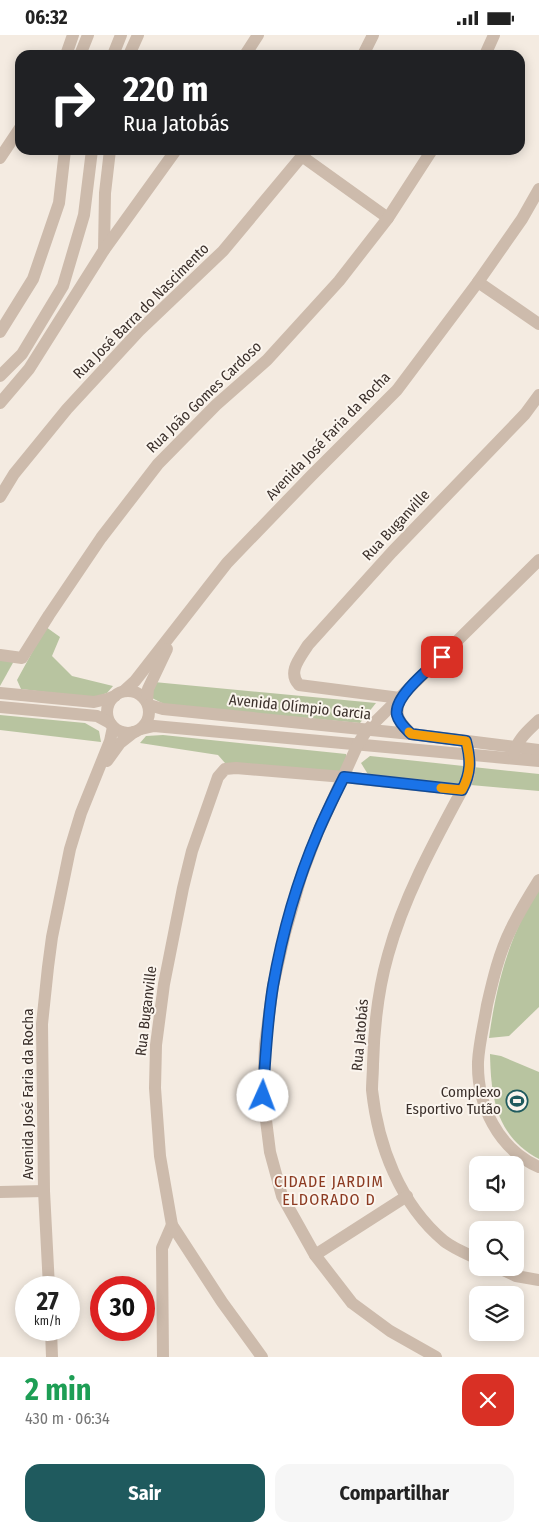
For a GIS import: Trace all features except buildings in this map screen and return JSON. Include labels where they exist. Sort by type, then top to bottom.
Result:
[{"type":"street","points":[[68,50],[73,35]]},
{"type":"street","points":[[82,50],[88,35]]},
{"type":"street","points":[[116,50],[121,35]]},
{"type":"street","points":[[131,50],[138,35]]},
{"type":"street","points":[[248,50],[258,35]]},
{"type":"street","points":[[366,50],[373,35]]},
{"type":"street","points":[[487,50],[494,35]]},
{"type":"street","points":[[0,158],[15,136]]},
{"type":"street","points":[[0,332],[33,279],[59,203],[64,155]]},
{"type":"street","points":[[0,376],[22,355],[62,286],[84,215],[91,155]]},
{"type":"street","points":[[104,250],[105,193],[109,155]]},
{"type":"street","points":[[0,403],[29,369],[104,250],[172,155]]},
{"type":"street","name":"Rua José Barra do Nascimento","points":[[0,497],[14,474],[67,409],[140,331],[223,251],[303,155]]},
{"type":"street","points":[[308,155],[388,219]]},
{"type":"street","name":"Rua João Gomes Cardoso","points":[[0,655],[22,658],[101,538],[158,464],[216,405],[267,360],[339,281],[388,219],[429,155]]},
{"type":"street","name":"Avenida José Faria da Rocha","points":[[119,693],[135,681],[228,563],[312,475],[397,391],[478,282],[522,219],[539,189]]},
{"type":"street","points":[[478,282],[539,324]]},
{"type":"street","name":"Rua Buganville","points":[[400,698],[299,685],[295,681],[293,673],[297,662],[308,645],[392,552],[525,414],[539,395]]},
{"type":"street","points":[[436,1357],[390,1331],[352,1303],[315,1255],[282,1196],[270,1152],[263,1096],[266,1044],[273,986],[293,905],[318,832],[358,744],[367,730],[539,561]]},
{"type":"street","name":"Avenida José Faria da Rocha","points":[[148,703],[148,689],[181,622]]},
{"type":"street","points":[[0,693],[94,702],[107,699],[119,693],[137,692],[148,703],[149,718],[138,731],[127,733],[120,731],[97,716],[0,707]]},
{"type":"street","points":[[112,725],[107,708],[119,693]]},
{"type":"street","points":[[400,698],[397,717],[411,734]]},
{"type":"street","name":"Avenida Olímpio Garcia","points":[[148,703],[164,709],[466,741],[515,753]]},
{"type":"street","points":[[539,720],[522,736],[515,753],[539,761]]},
{"type":"street","name":"Avenida José Faria da Rocha","points":[[48,1276],[44,1191],[42,1024],[48,967],[52,937],[70,849],[81,813],[110,741],[112,725]]},
{"type":"street","name":"Avenida Olímpio Garcia","points":[[138,731],[154,726],[470,755],[515,753],[539,749]]},
{"type":"street","points":[[539,730],[527,741],[539,742]]},
{"type":"street","name":"Avenida José Faria da Rocha","points":[[91,787],[120,743],[138,731]]},
{"type":"street","name":"Rua Jatobás","points":[[466,741],[470,755],[469,773],[432,846],[408,900],[388,955],[378,1003],[373,1047],[372,1089],[380,1133],[392,1172],[406,1196],[420,1215],[445,1241],[469,1254]]},
{"type":"street","name":"Rua Buganville","points":[[262,1357],[222,1302],[172,1225],[160,1156],[155,1088],[156,1045],[164,984],[183,888],[201,823],[218,777],[225,769],[236,768],[344,777]]},
{"type":"street","points":[[344,777],[462,790]]},
{"type":"street","points":[[539,880],[510,929],[498,962],[480,1039],[478,1062],[480,1090],[489,1119],[510,1148],[539,1167]]},
{"type":"street","points":[[0,1192],[44,1191]]},
{"type":"street","points":[[315,1255],[406,1196]]},
{"type":"street","points":[[163,1357],[162,1248],[172,1225]]},
{"type":"street","points":[[516,1276],[539,1280]]},
{"type":"street","points":[[51,1341],[52,1357]]},
{"type":"green space","points":[[46,627],[60,637],[52,656],[72,676],[113,686],[107,693],[93,698],[21,689],[17,680]]},
{"type":"green space","points":[[0,660],[14,661],[0,686]]},
{"type":"green space","points":[[154,682],[376,703],[360,723],[166,705],[152,698]]},
{"type":"green space","points":[[0,715],[85,723],[99,731],[101,742],[0,730]]},
{"type":"green space","points":[[163,735],[346,754],[347,763],[340,773],[225,763],[218,755],[140,743],[146,736]]},
{"type":"green space","points":[[370,756],[539,774],[539,791],[369,776],[361,763]]},
{"type":"green space","points":[[539,889],[539,1007],[509,1036],[489,1038],[505,961],[520,924]]},
{"type":"green space","name":"Complexo Esportivo Tutão","points":[[490,1054],[501,1056],[539,1072],[539,1159],[513,1139],[505,1127],[499,1114],[492,1086]]},
{"type":"slow traffic","points":[[409,732],[411,734],[466,741],[470,755],[468,779],[462,790],[441,788]]},
{"type":"place","name":"Complexo Esportivo Tutão","points":[[517,1101]]},
{"type":"district","name":"CIDADE JARDIM ELDORADO D","points":[[329,1190]]},
{"type":"route","points":[[263,1096],[266,1044],[273,986],[285,933],[301,877],[318,832],[344,777],[462,790],[468,779],[470,755],[466,741],[411,734],[397,717],[400,698],[442,657]]}]
